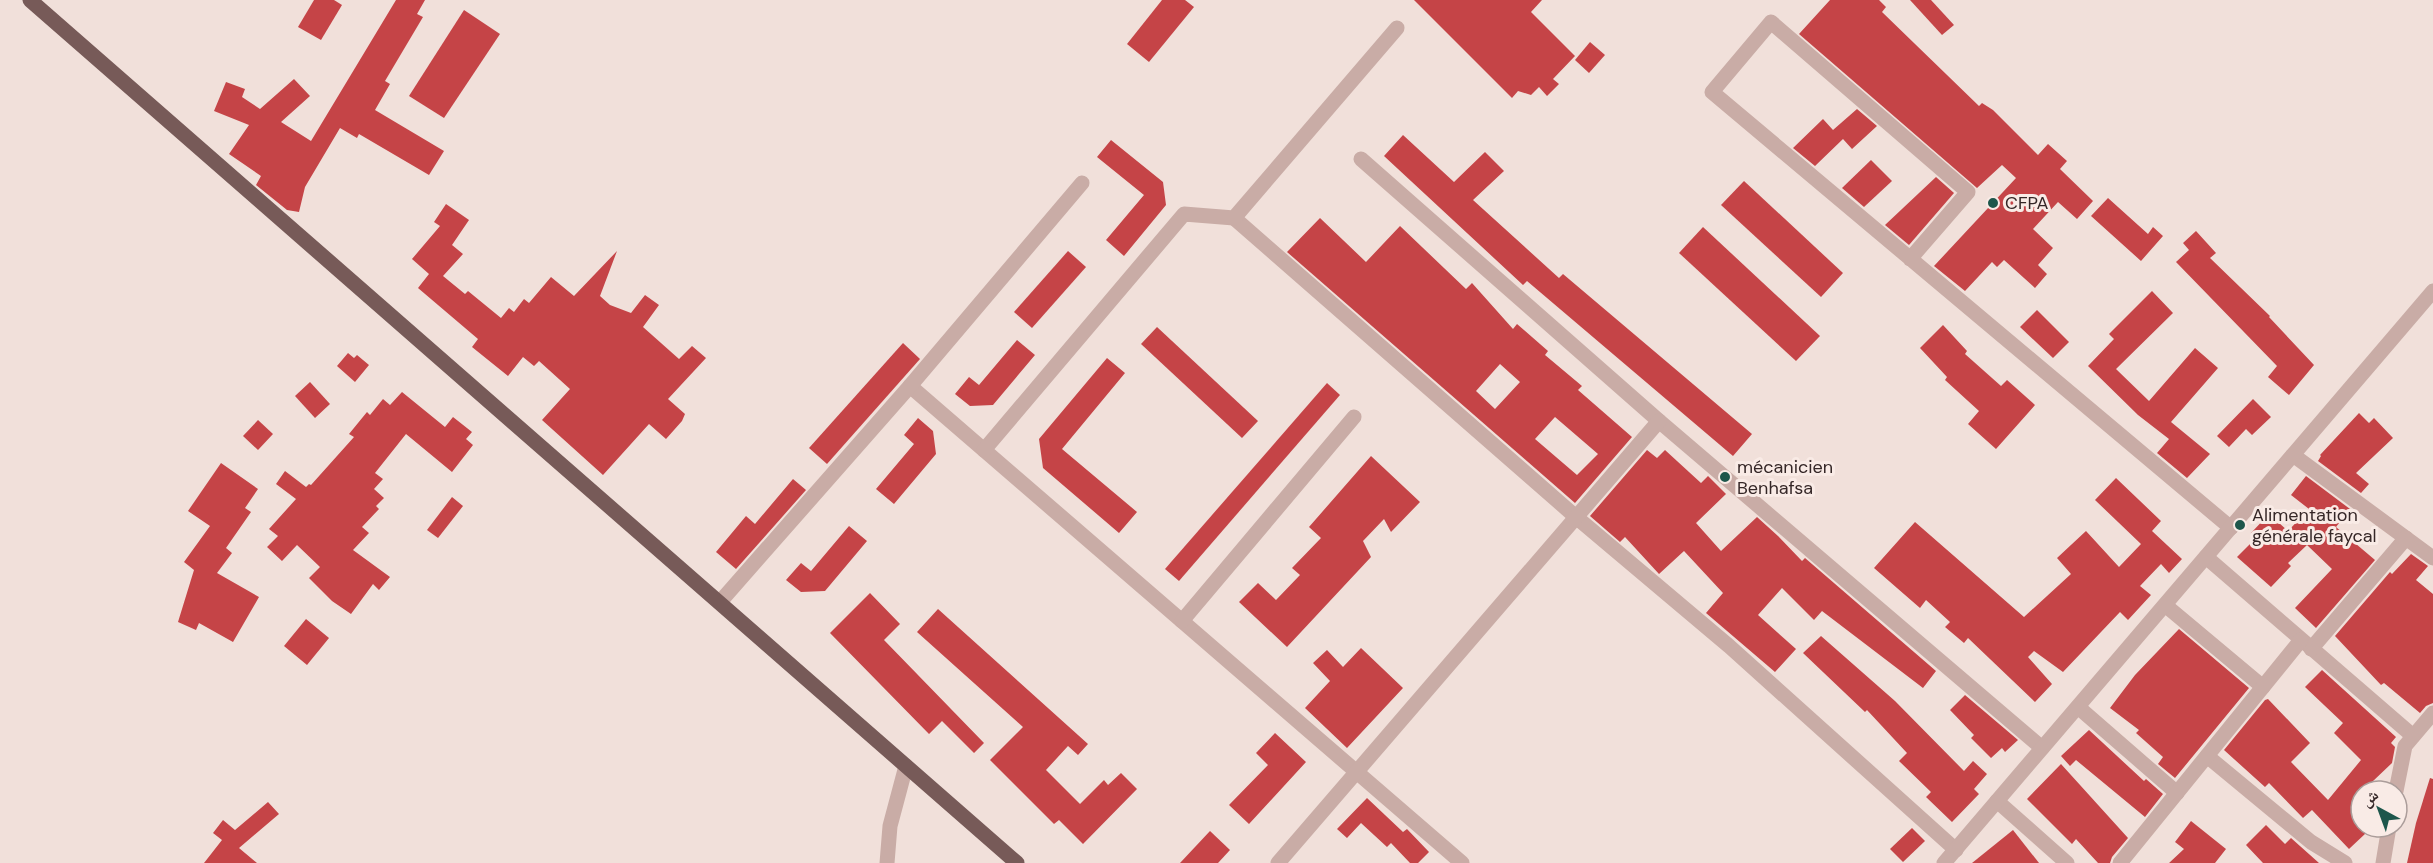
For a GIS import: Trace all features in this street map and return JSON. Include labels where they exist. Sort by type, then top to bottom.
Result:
[{"type":"main road","points":[[30,0],[1017,863]]},
{"type":"street","points":[[1910,259],[1968,192],[1771,22],[1712,92],[1910,259],[2231,528]]},
{"type":"street","points":[[1234,218],[1397,28]]},
{"type":"street","points":[[1361,159],[1659,422],[2042,748]]},
{"type":"street","points":[[720,602],[910,386],[1082,183]]},
{"type":"street","points":[[984,450],[1184,214],[1234,218],[1576,517],[1729,646],[1956,850]]},
{"type":"street","points":[[1944,863],[2433,291]]},
{"type":"street","points":[[910,386],[1462,863]]},
{"type":"street","points":[[1182,621],[1354,417]]},
{"type":"street","points":[[1278,863],[1659,422]]},
{"type":"street","points":[[2293,455],[2433,558]]},
{"type":"street","points":[[2120,863],[2263,687],[2406,538]]},
{"type":"street","points":[[2206,556],[2414,736]]},
{"type":"street","points":[[2164,605],[2263,687]]},
{"type":"street","points":[[2078,707],[2177,793]]},
{"type":"street","points":[[2398,779],[2404,746],[2433,714]]},
{"type":"street","points":[[2207,756],[2311,842],[2345,863]]},
{"type":"street","points":[[887,863],[890,826],[906,766]]},
{"type":"street","points":[[1997,801],[2067,863]]},
{"type":"street","points":[[2383,863],[2387,839]]},
{"type":"building","points":[[314,0],[334,0],[342,5],[321,40],[298,27]]},
{"type":"building","points":[[396,0],[425,0],[417,14],[423,17],[385,81],[390,84],[375,110],[444,151],[429,175],[359,134],[357,138],[340,128],[305,187],[299,212],[287,210],[256,185],[261,176],[229,154],[249,125],[214,111],[226,82],[245,89],[242,97],[260,109],[294,79],[310,96],[281,122],[311,141]]},
{"type":"building","points":[[1162,0],[1185,0],[1194,7],[1149,62],[1127,44]]},
{"type":"building","points":[[1414,0],[1542,0],[1531,12],[1575,56],[1553,79],[1559,84],[1547,96],[1539,87],[1531,95],[1518,91],[1512,98]]},
{"type":"building","points":[[1830,0],[1879,0],[1886,7],[1882,12],[1979,106],[1982,103],[1993,110],[2038,155],[2048,144],[2067,161],[2060,169],[2093,201],[2077,219],[2058,202],[2033,229],[2053,248],[2038,265],[2047,274],[2035,288],[2004,260],[1997,267],[1992,262],[1965,291],[1934,266],[2016,178],[2002,165],[1977,188],[1799,34]]},
{"type":"building","points":[[1910,0],[1931,0],[1954,25],[1942,35]]},
{"type":"building","points":[[464,10],[500,34],[444,118],[409,96]]},
{"type":"building","points":[[1590,42],[1605,55],[1589,73],[1575,60]]},
{"type":"building","points":[[1857,109],[1877,126],[1852,149],[1843,139],[1815,166],[1793,148],[1823,119],[1833,130]]},
{"type":"building","points":[[1403,135],[1454,182],[1485,152],[1504,171],[1473,200],[1559,278],[1563,274],[1752,434],[1733,456],[1527,281],[1523,285],[1384,156]]},
{"type":"building","points":[[1111,140],[1163,182],[1166,205],[1124,256],[1106,240],[1144,195],[1097,157]]},
{"type":"building","points":[[1871,160],[1892,181],[1864,207],[1842,188]]},
{"type":"building","points":[[1936,177],[1954,193],[1909,245],[1885,225]]},
{"type":"building","points":[[1744,181],[1843,273],[1821,297],[1721,205]]},
{"type":"building","points":[[2108,198],[2148,234],[2153,227],[2163,236],[2141,261],[2091,216]]},
{"type":"building","points":[[446,204],[469,220],[452,245],[463,254],[443,276],[465,294],[468,291],[501,318],[509,308],[514,312],[524,299],[529,303],[551,277],[574,296],[617,251],[600,296],[610,305],[631,313],[645,295],[659,305],[643,327],[679,359],[692,346],[706,358],[668,399],[685,414],[682,421],[666,439],[649,424],[603,475],[542,420],[570,389],[539,361],[534,366],[523,357],[508,376],[472,347],[478,339],[418,288],[429,274],[412,259],[440,226],[434,222]]},
{"type":"building","points":[[1320,218],[1366,262],[1400,226],[1466,289],[1472,283],[1513,329],[1517,324],[1548,351],[1545,355],[1582,386],[1578,390],[1632,437],[1575,503],[1287,252]],"holes":[[[1500,364],[1520,382],[1495,409],[1476,391]],[[1555,417],[1598,454],[1577,475],[1535,439]]]},
{"type":"building","points":[[1703,227],[1820,336],[1796,361],[1679,253]]},
{"type":"building","points":[[2196,231],[2216,253],[2210,258],[2270,316],[2314,365],[2289,395],[2268,377],[2277,366],[2176,262],[2189,250],[2183,243]]},
{"type":"building","points":[[1068,251],[1086,267],[1032,328],[1014,312]]},
{"type":"building","points":[[2152,291],[2173,313],[2116,369],[2149,401],[2195,348],[2218,368],[2171,422],[2210,454],[2187,478],[2157,453],[2169,439],[2138,415],[2088,366],[2114,339],[2109,334]]},
{"type":"building","points":[[2037,310],[2069,342],[2053,358],[2020,327]]},
{"type":"building","points":[[1943,325],[1967,351],[1965,354],[2001,386],[2007,380],[2035,405],[1996,449],[1968,424],[1979,411],[1945,380],[1947,377],[1920,348]]},
{"type":"building","points":[[1157,327],[1258,421],[1242,438],[1141,344]]},
{"type":"building","points":[[1017,340],[1035,355],[993,405],[970,406],[955,394],[969,377],[979,385]]},
{"type":"building","points":[[903,343],[920,359],[827,464],[809,448]]},
{"type":"building","points":[[348,353],[354,358],[357,355],[369,365],[355,382],[337,366]]},
{"type":"building","points":[[1107,358],[1125,373],[1062,449],[1137,512],[1119,533],[1043,468],[1039,439]]},
{"type":"building","points":[[310,382],[330,404],[315,418],[295,396]]},
{"type":"building","points":[[1327,383],[1340,395],[1179,581],[1165,569]]},
{"type":"building","points":[[402,392],[445,427],[453,417],[472,432],[466,439],[473,445],[452,472],[406,434],[375,473],[383,479],[374,489],[384,498],[376,506],[379,509],[362,527],[369,533],[353,550],[390,577],[379,590],[373,584],[351,614],[332,601],[309,578],[320,567],[297,545],[282,561],[267,547],[278,536],[269,529],[296,499],[276,484],[285,471],[306,487],[311,485],[354,437],[349,434],[367,412],[370,415],[383,399],[390,405]]},
{"type":"building","points":[[2253,399],[2271,417],[2252,435],[2246,429],[2229,447],[2217,436]]},
{"type":"building","points":[[2359,413],[2369,423],[2374,418],[2393,438],[2356,473],[2369,484],[2361,493],[2318,461],[2320,455]]},
{"type":"building","points":[[918,418],[933,431],[936,454],[894,504],[876,489],[914,444],[904,435]]},
{"type":"building","points":[[258,420],[273,434],[258,450],[243,436]]},
{"type":"building","points":[[1647,450],[1657,458],[1665,450],[1701,483],[1708,476],[1726,494],[1696,523],[1721,551],[1757,517],[1802,561],[1805,558],[1936,671],[1923,688],[1822,611],[1814,620],[1782,588],[1758,615],[1796,649],[1775,672],[1706,613],[1723,593],[1684,551],[1659,574],[1625,537],[1620,542],[1590,516]]},
{"type":"building","points":[[1371,456],[1420,502],[1391,532],[1384,519],[1363,541],[1371,557],[1287,647],[1239,602],[1258,583],[1276,600],[1300,575],[1292,568],[1321,538],[1309,527]]},
{"type":"building","points":[[221,463],[258,489],[245,508],[251,512],[226,548],[232,553],[217,573],[259,597],[233,642],[199,623],[196,630],[178,622],[194,570],[184,562],[210,526],[188,511]]},
{"type":"building","points":[[2306,476],[2350,509],[2336,527],[2375,560],[2316,628],[2295,608],[2332,569],[2307,545],[2288,563],[2291,566],[2271,587],[2237,557],[2256,538],[2251,533],[2269,514],[2288,531],[2309,509],[2291,495]]},
{"type":"building","points":[[2116,478],[2161,521],[2152,531],[2182,559],[2169,573],[2161,564],[2140,586],[2151,595],[2128,620],[2120,612],[2063,672],[2034,651],[2028,657],[2052,684],[2035,702],[1968,638],[1964,643],[1945,627],[1950,622],[1926,600],[1920,608],[1874,568],[1915,522],[2024,617],[2071,574],[2057,558],[2086,531],[2119,567],[2141,544],[2095,500]]},
{"type":"building","points":[[793,479],[806,490],[736,569],[716,552],[746,516],[755,524]]},
{"type":"building","points":[[452,497],[463,506],[438,538],[427,530]]},
{"type":"building","points":[[849,526],[867,541],[825,591],[801,592],[786,580],[801,563],[811,571]]},
{"type":"building","points":[[2411,554],[2428,566],[2416,580],[2433,594],[2433,703],[2426,706],[2420,713],[2384,683],[2381,685],[2335,636],[2390,572],[2392,574]]},
{"type":"building","points":[[870,593],[900,624],[884,640],[984,743],[974,753],[942,721],[929,734],[830,633]]},
{"type":"building","points":[[938,609],[1088,744],[1078,755],[1068,746],[1046,770],[1080,804],[1104,780],[1108,785],[1121,773],[1137,789],[1083,844],[1059,820],[1054,824],[990,760],[1023,727],[917,632]]},
{"type":"building","points":[[306,619],[329,638],[307,665],[284,646]]},
{"type":"building","points":[[2179,629],[2249,688],[2175,778],[2158,764],[2163,757],[2136,733],[2139,730],[2110,708],[2135,675]]},
{"type":"building","points":[[1821,636],[1895,701],[1964,771],[1973,761],[1987,774],[1974,789],[1979,794],[1952,822],[1926,797],[1931,792],[1899,761],[1907,753],[1867,710],[1865,712],[1803,653]]},
{"type":"building","points":[[1361,648],[1403,688],[1347,748],[1305,708],[1330,681],[1313,663],[1327,650],[1343,667]]},
{"type":"building","points":[[2322,670],[2396,737],[2391,743],[2395,747],[2392,763],[2375,779],[2349,779],[2349,839],[2360,839],[2349,849],[2312,810],[2303,818],[2269,783],[2265,787],[2224,750],[2268,699],[2310,743],[2291,762],[2328,800],[2361,760],[2334,733],[2343,723],[2305,687]]},
{"type":"building","points":[[1965,695],[2018,740],[2005,752],[2002,748],[1991,758],[1971,738],[1974,735],[1950,710]]},
{"type":"building","points":[[2089,730],[2144,781],[2146,779],[2163,794],[2145,817],[2076,760],[2070,766],[2061,756]]},
{"type":"building","points":[[1275,733],[1306,762],[1249,824],[1229,805],[1268,765],[1256,753]]},
{"type":"building","points":[[2061,764],[2128,838],[2112,857],[2110,863],[2098,863],[2076,839],[2072,844],[2027,799]]},
{"type":"building","points":[[2430,778],[2433,779],[2433,863],[2407,863],[2416,823]]},
{"type":"building","points":[[1367,798],[1403,832],[1407,829],[1429,852],[1418,863],[1410,863],[1391,843],[1387,847],[1361,823],[1347,838],[1337,829]]},
{"type":"building","points":[[268,802],[279,814],[239,848],[257,863],[204,863],[222,840],[213,833],[223,820],[235,830]]},
{"type":"building","points":[[2191,821],[2226,849],[2215,863],[2169,863],[2184,849],[2175,842]]},
{"type":"building","points":[[2266,825],[2285,844],[2291,838],[2319,863],[2263,863],[2246,845]]},
{"type":"building","points":[[1912,828],[1925,841],[1903,862],[1890,849]]},
{"type":"building","points":[[2013,830],[2039,863],[1972,863]]},
{"type":"building","points":[[1210,831],[1230,850],[1218,863],[1180,863]]},
{"type":"place","name":"CFPA","points":[[1993,203]]},
{"type":"place","name":"mécanicien Benhafsa","points":[[1725,477]]},
{"type":"place","name":"Alimentation générale faycal","points":[[2240,525]]}]
